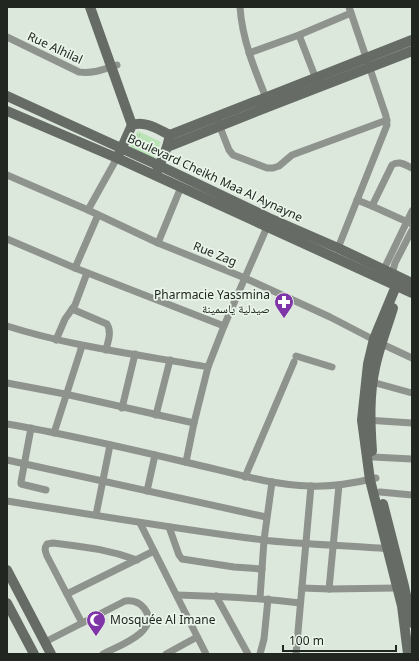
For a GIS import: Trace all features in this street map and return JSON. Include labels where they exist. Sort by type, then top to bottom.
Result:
[{"type":"street","points":[[90,7],[115,66]]},
{"type":"street","points":[[88,210],[133,126],[97,7]]},
{"type":"street","points":[[240,7],[249,53],[268,102]]},
{"type":"street","points":[[249,53],[299,35],[350,10],[387,120],[384,134],[338,248]]},
{"type":"street","points":[[299,35],[316,79]]},
{"type":"street","name":"Rue Alhilal","points":[[7,37],[79,72],[95,72],[115,66]]},
{"type":"street","points":[[168,147],[218,122],[368,63],[412,40]]},
{"type":"street","points":[[268,102],[316,79],[412,51]]},
{"type":"street","name":"Boulevard Cheikh Maa Al Aynayne","points":[[7,96],[119,153],[338,248],[412,283]]},
{"type":"street","name":"Boulevard Cheikh Maa Al Aynayne","points":[[7,111],[119,153]]},
{"type":"street","points":[[218,122],[229,150],[233,155],[267,168],[273,168],[279,166],[292,155],[387,120]]},
{"type":"street","points":[[133,126],[143,123],[170,135],[218,122]]},
{"type":"street","points":[[157,170],[168,147],[170,135]]},
{"type":"street","points":[[372,206],[392,165],[396,162],[412,168]]},
{"type":"street","name":"Boulevard Cheikh Maa Al Aynayne","points":[[157,170],[181,187],[397,289],[412,293]]},
{"type":"street","name":"Rue Zag","points":[[7,175],[88,210],[158,243],[244,278],[330,317],[412,358]]},
{"type":"street","points":[[158,243],[181,187]]},
{"type":"street","points":[[358,200],[410,223]]},
{"type":"street","points":[[388,271],[410,223],[412,211]]},
{"type":"street","points":[[75,268],[98,215]]},
{"type":"street","points":[[186,462],[208,367],[244,278],[267,227]]},
{"type":"street","points":[[388,271],[395,263],[412,230]]},
{"type":"street","points":[[7,239],[87,273],[224,326]]},
{"type":"street","points":[[56,340],[72,309],[87,273]]},
{"type":"street","points":[[397,289],[378,342],[368,364],[366,420],[373,479],[412,623]]},
{"type":"street","points":[[72,309],[109,326],[110,338],[106,350]]},
{"type":"street","points":[[7,326],[82,346],[208,367]]},
{"type":"street","points":[[378,342],[366,420],[373,457],[373,479],[380,492],[398,588],[407,602],[405,621],[408,654]]},
{"type":"street","points":[[54,433],[82,346]]},
{"type":"street","points":[[122,408],[135,354]]},
{"type":"street","points":[[245,477],[295,359],[332,367]]},
{"type":"street","points":[[156,415],[170,360]]},
{"type":"street","points":[[372,382],[412,393]]},
{"type":"street","points":[[7,383],[66,394],[122,408],[194,423]]},
{"type":"street","points":[[366,420],[412,423]]},
{"type":"street","points":[[7,424],[156,455],[245,477],[272,482],[311,486],[339,485],[373,479]]},
{"type":"street","points":[[31,428],[21,484],[46,490]]},
{"type":"street","points":[[96,516],[110,445]]},
{"type":"street","points":[[147,491],[156,455]]},
{"type":"street","points":[[373,457],[412,460]]},
{"type":"street","points":[[7,460],[266,517]]},
{"type":"street","points":[[260,654],[264,640],[262,569],[264,540],[272,482]]},
{"type":"street","points":[[329,589],[339,485]]},
{"type":"street","points":[[296,654],[311,486]]},
{"type":"street","points":[[380,492],[412,494]]},
{"type":"street","points":[[7,501],[140,523],[264,540],[391,549]]},
{"type":"street","points":[[140,523],[206,654]]},
{"type":"street","points":[[169,527],[182,559],[234,567],[262,569]]},
{"type":"street","points":[[82,623],[45,551],[47,544],[53,543],[93,548],[112,552],[136,560]]},
{"type":"street","points":[[67,594],[154,551]]},
{"type":"street","points":[[7,570],[51,654]]},
{"type":"street","points":[[302,588],[398,588]]},
{"type":"street","points":[[176,595],[264,599],[300,603]]},
{"type":"street","points":[[216,596],[248,654]]},
{"type":"street","points":[[45,642],[125,601],[130,600],[137,602],[147,613],[147,627],[143,632],[103,654]]},
{"type":"street","points":[[8,607],[34,654]]},
{"type":"street","points":[[166,654],[197,637]]},
{"type":"green space","points":[[138,131],[161,142],[154,159],[130,148]]},
{"type":"place","name":"Pharmacie Yassmina صيدلية ياسمينة","points":[[284,319]]},
{"type":"place","name":"Mosquée Al Imane","points":[[96,637]]}]
